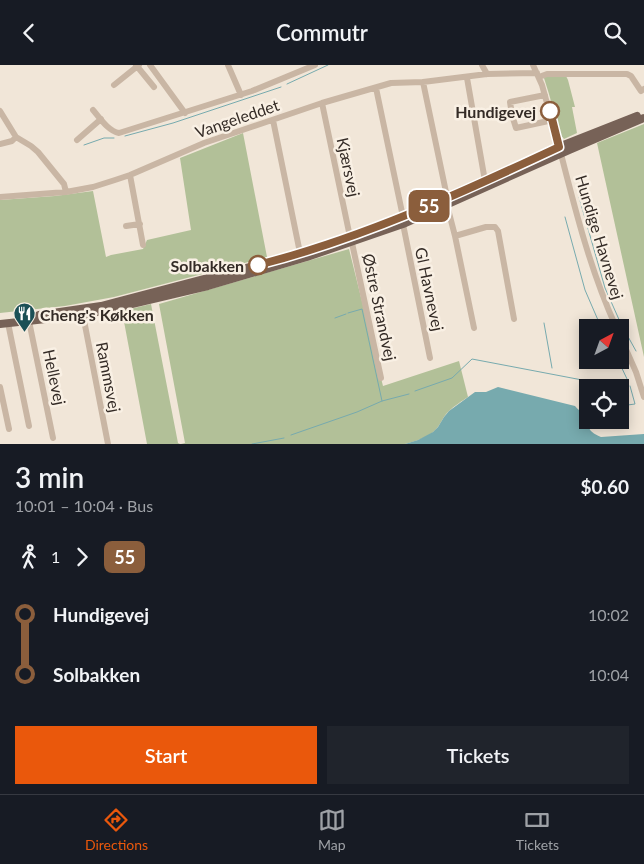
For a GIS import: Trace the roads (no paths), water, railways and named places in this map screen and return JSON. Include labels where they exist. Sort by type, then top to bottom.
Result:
[{"type":"main road","points":[[4,324],[83,315],[236,278],[307,257],[447,205],[619,122],[644,113]]},
{"type":"main road","points":[[403,221],[485,181],[644,118]]},
{"type":"main road","points":[[0,319],[101,306],[351,240]]},
{"type":"street","points":[[114,85],[138,65],[154,87]]},
{"type":"street","points":[[150,65],[185,113]]},
{"type":"street","points":[[228,65],[241,95]]},
{"type":"street","points":[[93,110],[110,130],[119,133],[241,95],[315,65]]},
{"type":"street","points":[[482,65],[487,74]]},
{"type":"street","points":[[533,65],[545,95],[560,151]]},
{"type":"street","name":"Vangeleddet","points":[[0,197],[66,192],[93,187],[130,175],[204,143],[322,103],[391,83],[467,78],[487,74],[627,74],[631,76],[641,91],[644,89]]},
{"type":"street","points":[[467,78],[485,181]]},
{"type":"street","points":[[424,82],[446,192]]},
{"type":"street","name":"Gl Havnevej","points":[[376,87],[430,358]]},
{"type":"street","points":[[545,95],[510,102],[512,115],[516,128],[552,121]]},
{"type":"street","name":"Kjærsvej","points":[[322,103],[351,240]]},
{"type":"street","points":[[0,111],[16,137],[38,152],[64,184],[66,192]]},
{"type":"street","points":[[76,140],[102,119]]},
{"type":"street","points":[[273,120],[299,249]]},
{"type":"street","points":[[0,144],[12,141],[16,137]]},
{"type":"street","name":"Hundige Havnevej","points":[[560,151],[591,264],[613,319]]},
{"type":"street","points":[[130,175],[143,245]]},
{"type":"street","points":[[447,205],[456,235],[474,328]]},
{"type":"street","points":[[126,227],[140,224]]},
{"type":"street","points":[[456,235],[486,227],[495,227],[498,231],[514,319]]},
{"type":"street","name":"Østre Strandvej","points":[[351,240],[381,378]]},
{"type":"street","name":"Rammsvej","points":[[83,315],[108,444]]},
{"type":"street","name":"Hellevej","points":[[29,321],[53,439]]},
{"type":"street","points":[[4,324],[29,426]]},
{"type":"street","points":[[629,357],[644,397]]},
{"type":"street","points":[[0,387],[9,429]]},
{"type":"water","points":[[498,387],[575,406],[579,410],[579,429],[590,429],[601,437],[644,434],[644,444],[405,444],[433,432],[449,411],[475,392],[486,392]]},
{"type":"waterway","points":[[287,84],[328,65]]},
{"type":"waterway","points":[[125,136],[173,123],[281,87]]},
{"type":"waterway","points":[[84,145],[104,138],[114,138]]},
{"type":"waterway","points":[[579,197],[605,288],[621,324],[636,351]]},
{"type":"waterway","points":[[565,217],[585,290],[598,319]]},
{"type":"waterway","points":[[348,313],[362,309],[382,401]]},
{"type":"waterway","points":[[335,318],[346,314]]},
{"type":"waterway","points":[[544,323],[552,368]]},
{"type":"waterway","points":[[415,391],[452,378],[472,359],[579,379]]},
{"type":"waterway","points":[[622,369],[627,379]]},
{"type":"waterway","points":[[629,405],[635,404],[630,386]]},
{"type":"waterway","points":[[291,435],[357,412],[382,401],[409,394]]},
{"type":"waterway","points":[[252,444],[284,438]]},
{"type":"place","name":"Hundigevej","points":[[550,111]]},
{"type":"place","name":"Solbakken","points":[[258,265]]},
{"type":"place","name":"Cheng's Køkken","points":[[24,333]]}]
